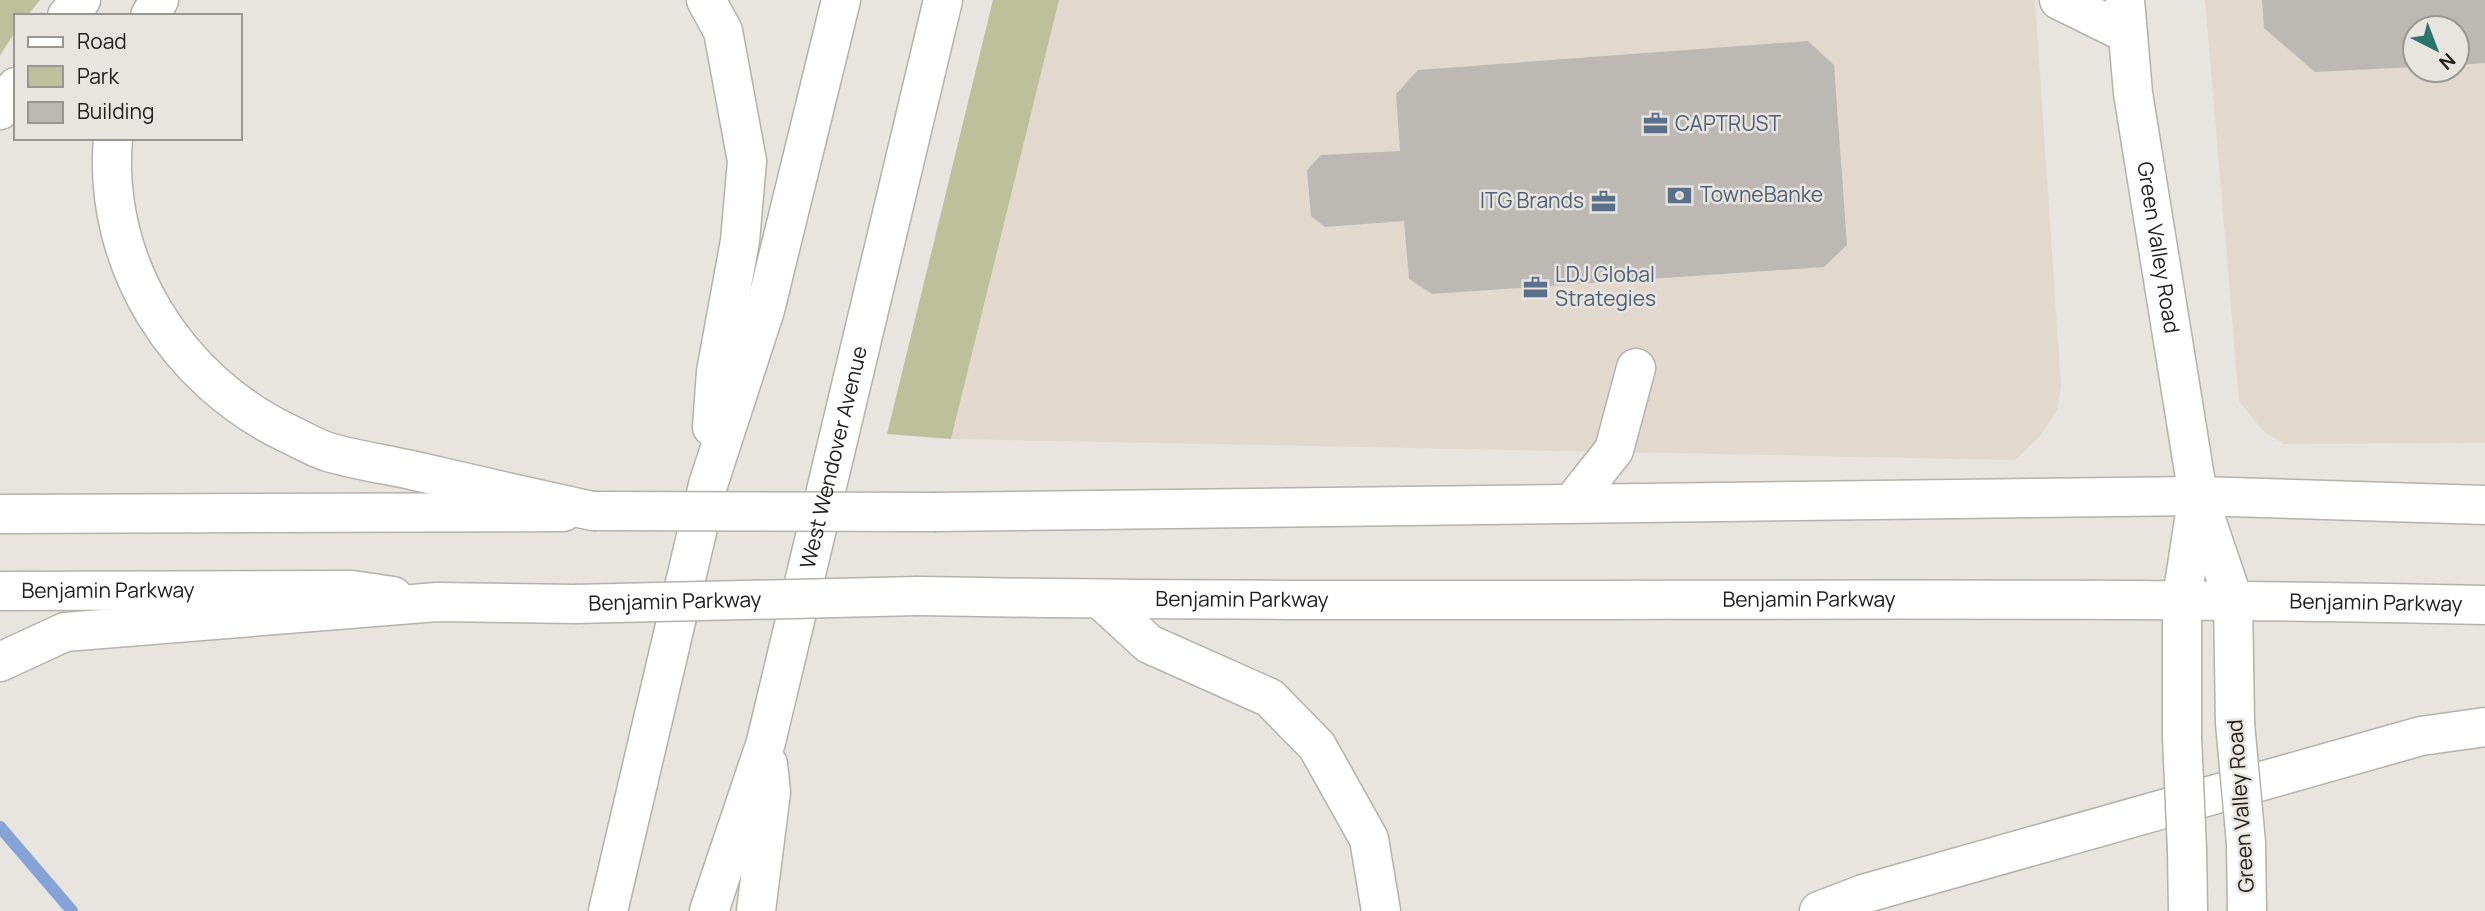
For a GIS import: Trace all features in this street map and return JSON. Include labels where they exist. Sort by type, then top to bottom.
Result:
[{"type":"main road","points":[[69,14],[80,0]]},
{"type":"main road","points":[[706,0],[723,31],[747,161],[740,241],[716,372],[708,485]]},
{"type":"main road","points":[[608,911],[708,485],[765,310],[841,0]]},
{"type":"main road","name":"West Wendover Avenue","points":[[709,911],[766,742],[943,0]]},
{"type":"main road","points":[[2059,0],[2127,17]]},
{"type":"main road","name":"Green Valley Road","points":[[2127,17],[2133,93],[2198,496],[2233,599],[2235,723],[2246,843],[2247,911]]},
{"type":"main road","points":[[0,110],[14,90]]},
{"type":"main road","points":[[113,140],[116,219],[132,273],[159,321],[192,363],[231,401],[275,427],[327,452],[593,511]]},
{"type":"main road","points":[[1572,503],[1614,450],[1636,368]]},
{"type":"main road","points":[[0,514],[936,512],[2198,496],[2485,505]]},
{"type":"main road","name":"Green Valley Road","points":[[2188,911],[2182,737],[2182,598],[2198,496]]},
{"type":"main road","name":"Benjamin Parkway","points":[[0,591],[352,590],[437,602],[575,604],[918,596],[1100,599],[2182,598],[2485,605]]},
{"type":"main road","points":[[1100,599],[1149,644],[1270,698],[1317,746],[1369,839],[1381,911]]},
{"type":"main road","points":[[0,662],[65,632],[437,602]]},
{"type":"main road","points":[[1819,911],[1863,894],[2407,740],[2485,727]]},
{"type":"main road","points":[[757,911],[771,792],[766,742]]},
{"type":"shaded area","points":[[1059,0],[2035,0],[2061,387],[2057,410],[2040,436],[2015,460],[951,439]]},
{"type":"shaded area","points":[[2205,0],[2485,0],[2485,443],[2284,444],[2263,431],[2239,401]]},
{"type":"green space","points":[[0,0],[40,0],[29,14],[14,14],[14,34],[0,55]]},
{"type":"green space","points":[[993,0],[1059,0],[951,439],[887,434]]},
{"type":"building","points":[[2262,0],[2485,0],[2485,63],[2471,64],[2471,14],[2401,14],[2401,68],[2315,72],[2264,28]]},
{"type":"building","points":[[1808,41],[1834,65],[1847,245],[1824,267],[1432,294],[1409,279],[1404,221],[1325,227],[1311,216],[1307,170],[1321,155],[1400,151],[1396,94],[1418,70]]},
{"type":"waterway","points":[[0,827],[72,911]]},
{"type":"place","name":"CAPTRUST","points":[[1655,124]]},
{"type":"place","name":"TowneBanke","points":[[1680,195]]},
{"type":"place","name":"ITG Brands","points":[[1604,201]]},
{"type":"place","name":"LDJ Global Strategies","points":[[1535,287]]}]
